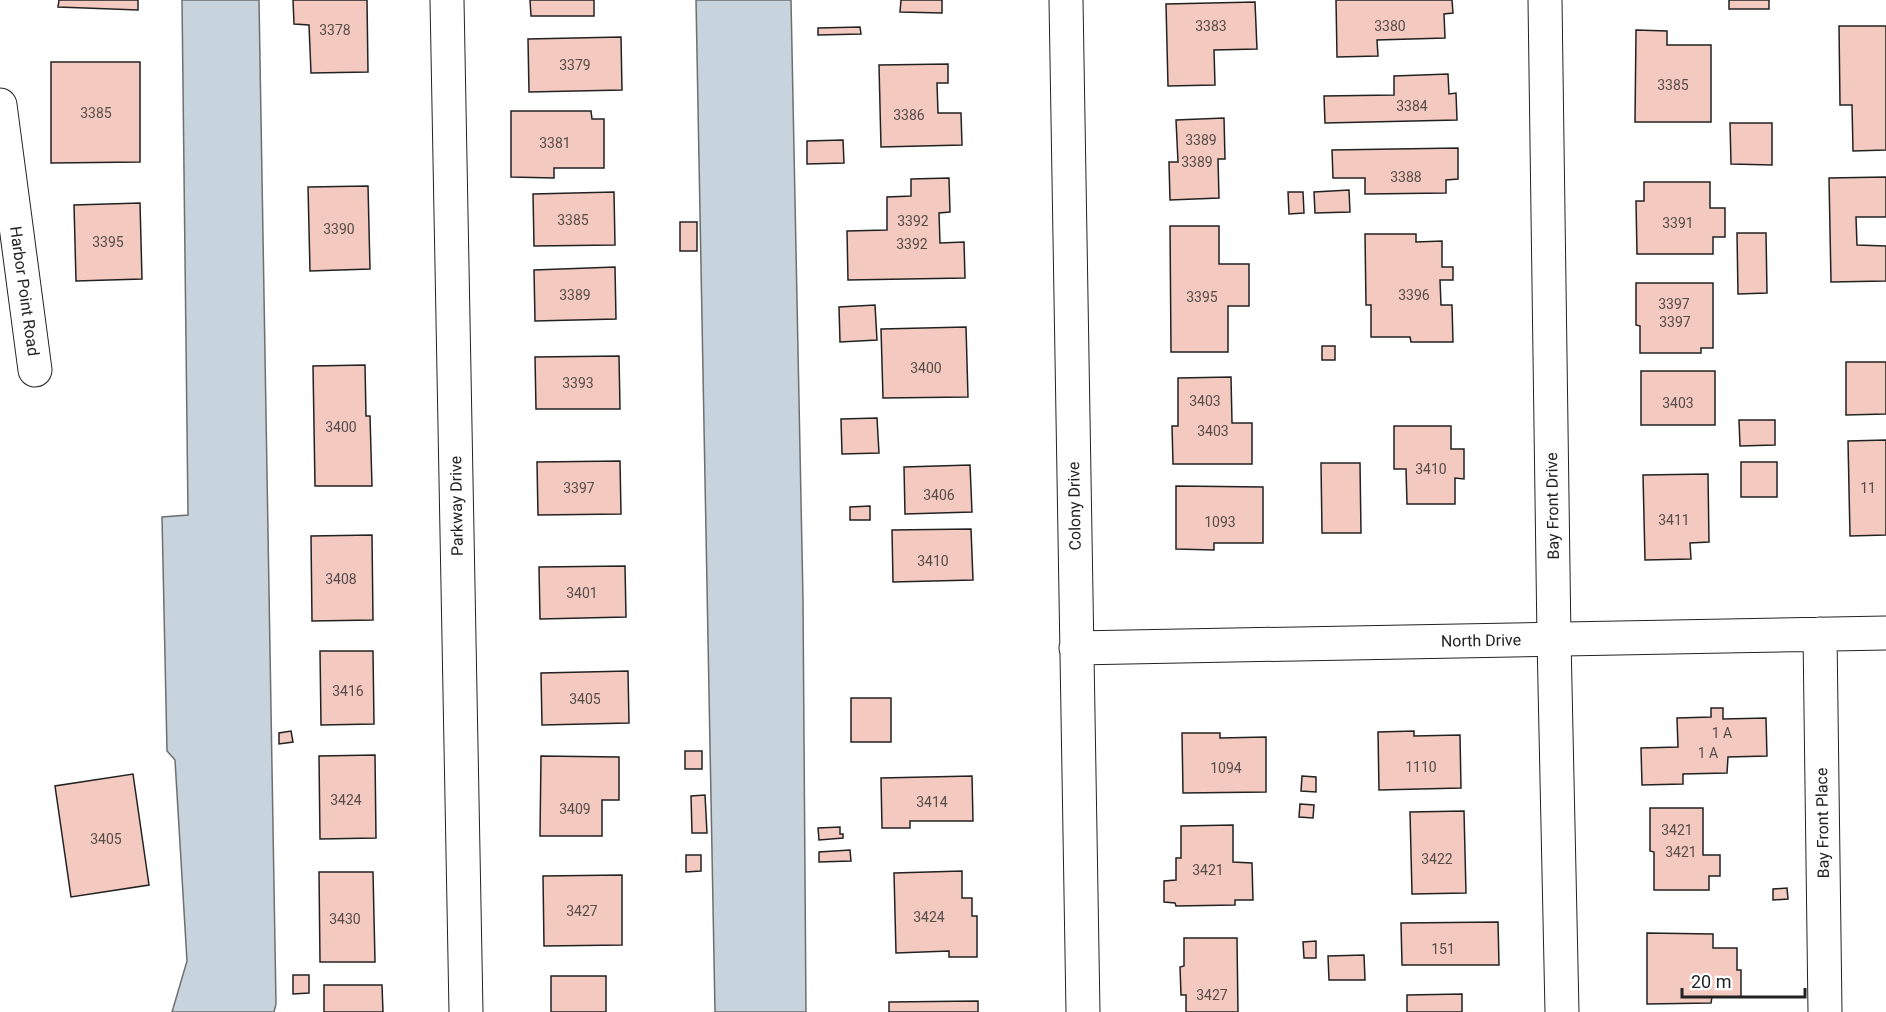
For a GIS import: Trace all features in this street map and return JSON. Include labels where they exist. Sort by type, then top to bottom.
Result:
[{"type":"street","name":"Parkway Drive","points":[[447,0],[466,1012]]},
{"type":"street","name":"Colony Drive","points":[[1066,0],[1083,1012]]},
{"type":"street","name":"Bay Front Drive","points":[[1545,0],[1562,1012]]},
{"type":"street","name":"Harbor Point Road","points":[[0,105],[35,370]]},
{"type":"street","name":"North Drive","points":[[1076,648],[1886,633]]},
{"type":"street","name":"Bay Front Place","points":[[1820,634],[1825,1012]]},
{"type":"shaded area","points":[[182,0],[259,0],[276,1004],[274,1012],[172,1012],[187,961],[175,760],[167,751],[162,517],[188,515]]},
{"type":"shaded area","points":[[696,0],[791,0],[803,600],[806,1012],[715,1012]]},
{"type":"building","points":[[59,0],[138,0],[138,10],[58,7]]},
{"type":"building","points":[[293,0],[367,0],[368,72],[311,73],[309,25],[294,24]]},
{"type":"building","points":[[530,0],[594,0],[594,16],[531,16]]},
{"type":"building","points":[[901,0],[942,0],[942,13],[900,12]]},
{"type":"building","points":[[1336,0],[1452,0],[1453,13],[1444,14],[1445,38],[1377,40],[1378,56],[1337,57]]},
{"type":"building","points":[[1729,0],[1769,0],[1769,9],[1729,9]]},
{"type":"building","points":[[1255,2],[1257,49],[1214,50],[1215,85],[1168,86],[1166,4]]},
{"type":"building","points":[[1839,26],[1886,26],[1886,150],[1853,151],[1852,105],[1840,105]]},
{"type":"building","points":[[860,27],[861,34],[818,35],[818,28]]},
{"type":"building","points":[[1636,30],[1667,31],[1667,45],[1711,45],[1711,122],[1635,122]]},
{"type":"building","points":[[621,37],[622,90],[529,92],[528,39]]},
{"type":"building","points":[[51,62],[140,62],[140,162],[51,163]]},
{"type":"building","points":[[948,64],[948,83],[937,83],[938,113],[961,113],[962,145],[881,147],[879,65]]},
{"type":"building","points":[[1448,74],[1449,94],[1456,93],[1457,120],[1325,123],[1324,96],[1394,95],[1394,76]]},
{"type":"building","points":[[511,111],[591,111],[592,119],[604,119],[604,168],[554,168],[554,178],[511,177]]},
{"type":"building","points":[[1224,118],[1225,159],[1218,159],[1219,198],[1170,200],[1169,162],[1178,162],[1176,120]]},
{"type":"building","points":[[1730,123],[1772,123],[1772,165],[1731,164]]},
{"type":"building","points":[[843,140],[844,163],[807,164],[807,141]]},
{"type":"building","points":[[1458,148],[1458,179],[1446,180],[1446,193],[1365,194],[1365,178],[1333,178],[1332,150]]},
{"type":"building","points":[[1886,177],[1886,217],[1856,217],[1857,245],[1886,246],[1886,281],[1831,282],[1829,178]]},
{"type":"building","points":[[949,178],[950,212],[939,213],[940,243],[964,242],[965,278],[848,280],[847,231],[887,230],[887,197],[911,196],[911,179]]},
{"type":"building","points":[[1644,182],[1710,182],[1710,208],[1725,208],[1725,237],[1713,237],[1713,254],[1637,254],[1636,201],[1644,201]]},
{"type":"building","points":[[368,186],[370,269],[310,271],[308,187]]},
{"type":"building","points":[[1349,190],[1350,212],[1315,213],[1314,192]]},
{"type":"building","points":[[614,192],[615,245],[534,246],[533,194]]},
{"type":"building","points":[[1288,192],[1303,192],[1304,213],[1289,214]]},
{"type":"building","points":[[140,203],[142,279],[76,281],[74,205]]},
{"type":"building","points":[[680,222],[697,222],[697,251],[680,251]]},
{"type":"building","points":[[1170,226],[1219,226],[1219,264],[1249,264],[1249,306],[1228,306],[1228,352],[1171,352]]},
{"type":"building","points":[[1737,233],[1766,233],[1767,293],[1738,294]]},
{"type":"building","points":[[1365,234],[1416,234],[1416,242],[1442,241],[1442,267],[1453,267],[1453,280],[1440,280],[1441,305],[1452,305],[1453,342],[1411,342],[1410,337],[1371,337],[1371,305],[1366,305]]},
{"type":"building","points":[[615,267],[616,319],[535,321],[534,270]]},
{"type":"building","points":[[1636,283],[1713,283],[1713,348],[1701,348],[1701,353],[1640,353],[1640,326],[1636,325]]},
{"type":"building","points":[[875,305],[877,340],[840,342],[839,307]]},
{"type":"building","points":[[966,327],[968,397],[883,398],[881,329]]},
{"type":"building","points":[[1322,346],[1335,346],[1335,360],[1322,360]]},
{"type":"building","points":[[619,356],[620,409],[536,409],[535,357]]},
{"type":"building","points":[[1846,362],[1886,362],[1886,414],[1846,415]]},
{"type":"building","points":[[365,365],[366,416],[370,416],[372,486],[315,486],[313,366]]},
{"type":"building","points":[[1641,371],[1715,371],[1715,425],[1641,425]]},
{"type":"building","points":[[1231,377],[1232,423],[1252,423],[1252,464],[1173,464],[1172,426],[1178,426],[1178,378]]},
{"type":"building","points":[[877,418],[879,453],[842,454],[841,419]]},
{"type":"building","points":[[1739,420],[1775,420],[1775,445],[1740,446]]},
{"type":"building","points":[[1394,426],[1451,426],[1451,449],[1464,449],[1464,479],[1455,478],[1455,504],[1407,504],[1406,469],[1394,469]]},
{"type":"building","points":[[1886,440],[1886,535],[1850,536],[1848,441]]},
{"type":"building","points":[[620,461],[621,514],[538,515],[537,462]]},
{"type":"building","points":[[1741,462],[1777,462],[1777,497],[1741,497]]},
{"type":"building","points":[[1321,463],[1360,463],[1361,533],[1322,533]]},
{"type":"building","points":[[970,465],[972,512],[905,514],[904,467]]},
{"type":"building","points":[[1708,474],[1709,542],[1690,543],[1691,559],[1645,560],[1643,475]]},
{"type":"building","points":[[1176,486],[1263,487],[1263,543],[1214,543],[1214,550],[1176,549]]},
{"type":"building","points":[[870,506],[870,520],[850,520],[850,507]]},
{"type":"building","points":[[971,529],[973,580],[893,582],[892,530]]},
{"type":"building","points":[[372,535],[373,620],[312,621],[311,536]]},
{"type":"building","points":[[625,566],[626,617],[540,619],[539,567]]},
{"type":"building","points":[[320,651],[373,651],[374,724],[321,725]]},
{"type":"building","points":[[628,671],[629,723],[542,725],[541,673]]},
{"type":"building","points":[[851,698],[891,698],[891,742],[851,742]]},
{"type":"building","points":[[1711,708],[1723,708],[1723,719],[1766,718],[1767,756],[1728,757],[1727,773],[1683,774],[1683,784],[1642,785],[1641,748],[1678,747],[1677,718],[1711,717]]},
{"type":"building","points":[[291,731],[293,742],[279,744],[279,733]]},
{"type":"building","points":[[1414,731],[1414,736],[1460,735],[1461,788],[1379,790],[1378,732]]},
{"type":"building","points":[[1182,733],[1220,733],[1220,738],[1266,737],[1266,792],[1183,793]]},
{"type":"building","points":[[685,751],[702,751],[702,769],[685,769]]},
{"type":"building","points":[[375,755],[376,838],[320,839],[319,756]]},
{"type":"building","points":[[541,756],[619,757],[619,800],[602,800],[602,836],[540,836]]},
{"type":"building","points":[[133,774],[149,885],[71,897],[55,786]]},
{"type":"building","points":[[972,776],[973,821],[910,821],[910,828],[882,828],[881,778]]},
{"type":"building","points":[[1302,776],[1316,777],[1316,792],[1301,791]]},
{"type":"building","points":[[705,795],[707,833],[692,833],[691,796]]},
{"type":"building","points":[[1300,804],[1314,805],[1313,818],[1299,817]]},
{"type":"building","points":[[1650,808],[1703,808],[1703,855],[1720,855],[1720,876],[1709,876],[1709,890],[1654,890],[1654,852],[1650,851]]},
{"type":"building","points":[[1464,811],[1466,893],[1412,894],[1410,812]]},
{"type":"building","points":[[1233,825],[1233,862],[1252,863],[1253,900],[1235,900],[1235,905],[1176,906],[1175,903],[1164,902],[1164,881],[1176,880],[1176,858],[1181,858],[1181,826]]},
{"type":"building","points":[[840,827],[840,834],[843,834],[843,838],[819,840],[818,828]]},
{"type":"building","points":[[850,850],[851,861],[819,862],[819,852]]},
{"type":"building","points":[[686,855],[701,855],[701,871],[686,872]]},
{"type":"building","points":[[962,871],[962,898],[972,898],[972,916],[977,916],[977,957],[949,957],[949,951],[896,953],[894,873]]},
{"type":"building","points":[[319,872],[373,872],[375,962],[320,962]]},
{"type":"building","points":[[622,875],[622,945],[544,946],[543,876]]},
{"type":"building","points":[[1787,888],[1788,899],[1773,900],[1773,889]]},
{"type":"building","points":[[1498,922],[1499,965],[1402,965],[1401,923]]},
{"type":"building","points":[[1647,933],[1713,934],[1713,948],[1737,948],[1737,970],[1741,970],[1741,997],[1712,997],[1711,1003],[1647,1004]]},
{"type":"building","points":[[1184,938],[1237,938],[1238,1012],[1186,1012],[1186,995],[1181,995],[1180,967],[1184,966]]},
{"type":"building","points":[[1316,941],[1316,958],[1304,958],[1303,942]]},
{"type":"building","points":[[1364,955],[1365,980],[1329,980],[1328,956]]},
{"type":"building","points":[[293,975],[309,975],[309,993],[293,994]]},
{"type":"building","points":[[551,976],[606,976],[606,1012],[551,1012]]},
{"type":"building","points":[[324,985],[382,985],[383,1012],[324,1012]]},
{"type":"building","points":[[1462,994],[1462,1012],[1407,1012],[1407,995]]},
{"type":"building","points":[[978,1001],[978,1012],[889,1012],[889,1002]]}]
